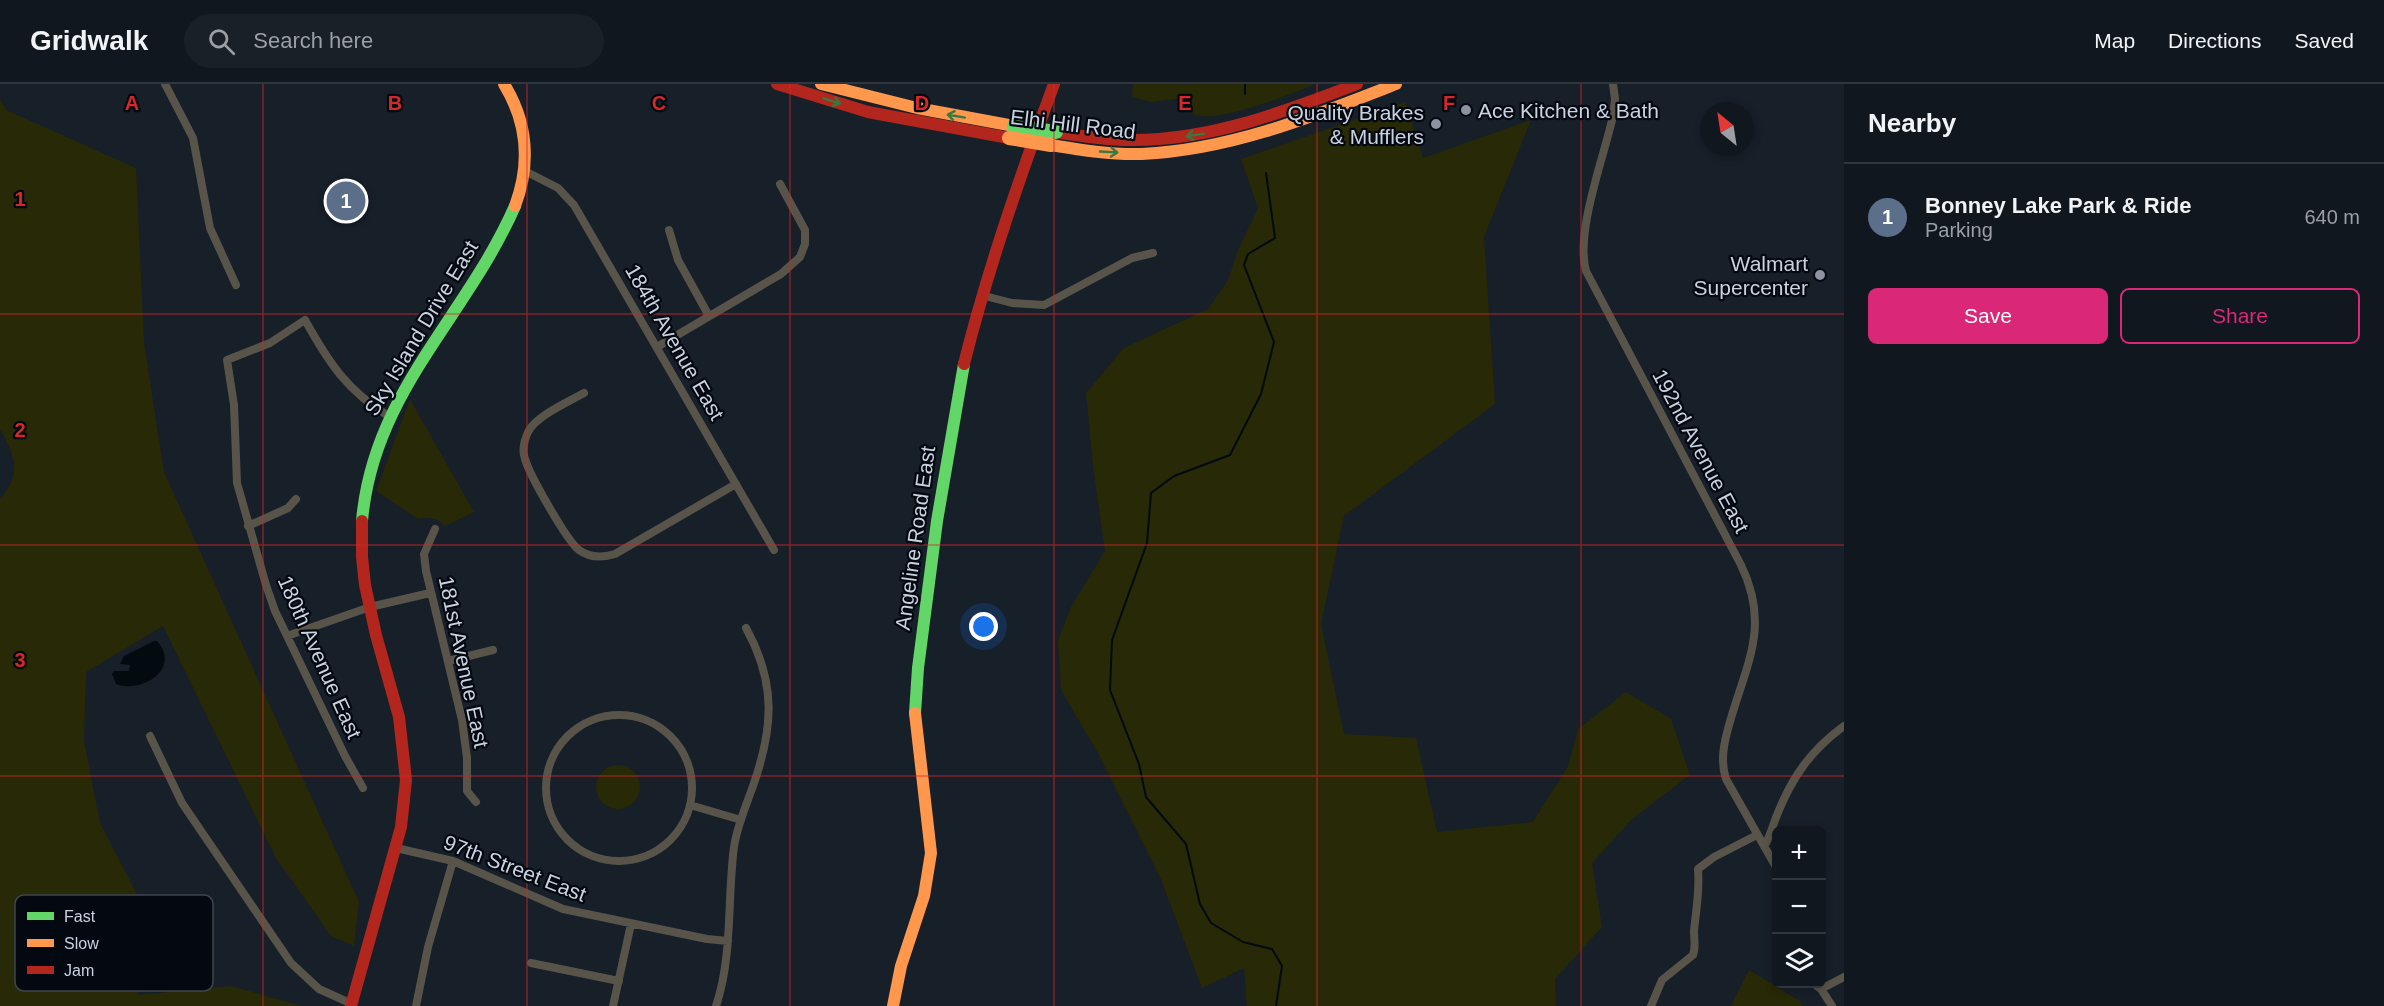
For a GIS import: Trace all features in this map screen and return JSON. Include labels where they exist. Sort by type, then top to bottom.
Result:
[{"type":"main road","name":"Sky Island Drive East","points":[[351,1005],[396,848],[405,792],[403,739],[364,584],[362,552],[364,501],[377,446],[390,417],[414,374],[499,238],[514,208],[525,171],[526,149],[518,108],[504,84]]},
{"type":"main road","name":"Elhi Hill Road","points":[[777,84],[880,115],[1054,139],[1096,152],[1140,154],[1218,145],[1277,129],[1396,84]]},
{"type":"main road","name":"Elhi Hill Road","points":[[821,84],[1011,132]]},
{"type":"main road","name":"Angeline Road East","points":[[893,1006],[901,966],[924,897],[929,871],[930,834],[915,719],[918,668],[937,521],[960,377],[981,295],[1006,216],[1054,84]]},
{"type":"main road","name":"Elhi Hill Road","points":[[1054,139],[1138,140],[1188,136],[1252,123],[1357,84]]},
{"type":"street","points":[[165,84],[193,138],[210,228],[236,285]]},
{"type":"street","name":"192nd Avenue East","points":[[1613,84],[1615,99],[1613,116],[1583,235],[1583,263],[1741,565],[1752,592],[1756,609],[1755,638],[1725,742],[1722,768],[1757,835],[1765,845]]},
{"type":"street","name":"184th Avenue East","points":[[525,171],[542,178],[567,195],[774,550]]},
{"type":"street","points":[[657,346],[781,274],[800,257],[805,244],[805,230],[780,184]]},
{"type":"street","points":[[669,230],[678,260],[709,316]]},
{"type":"street","points":[[981,295],[1012,303],[1044,305],[1132,258],[1153,253]]},
{"type":"street","name":"180th Avenue East","points":[[363,788],[287,636],[266,585],[237,483],[234,405],[227,360],[270,343],[305,320],[340,377],[364,400],[390,417]]},
{"type":"street","points":[[584,393],[538,420],[528,432],[524,447],[528,468],[570,541],[581,552],[602,557],[615,554],[736,484]]},
{"type":"street","points":[[248,526],[288,508],[296,498]]},
{"type":"street","name":"181st Avenue East","points":[[435,530],[424,554],[430,593],[465,738],[467,791],[476,802]]},
{"type":"street","points":[[287,636],[370,608],[430,593]]},
{"type":"street","points":[[716,1006],[724,974],[728,941],[732,865],[741,820],[766,745],[770,709],[765,671],[747,628]]},
{"type":"street","points":[[447,662],[493,650]]},
{"type":"street","points":[[631,715],[662,728],[682,751],[690,770],[692,783],[690,805],[681,827],[673,838],[657,851],[626,861],[597,858],[572,844],[556,826],[546,797],[547,772],[559,745],[573,730],[594,718],[631,715]]},
{"type":"street","points":[[1772,859],[1765,845],[1777,813],[1803,764],[1815,750],[1844,726]]},
{"type":"street","points":[[150,736],[182,803],[291,963],[319,989],[351,1005]]},
{"type":"street","points":[[690,805],[741,820]]},
{"type":"street","points":[[1651,1006],[1662,980],[1693,955],[1698,869],[1713,857],[1757,835]]},
{"type":"street","name":"97th Street East","points":[[396,848],[453,861],[563,909],[707,939],[728,941]]},
{"type":"street","points":[[416,1006],[428,947],[453,861]]},
{"type":"street","points":[[613,1006],[631,924]]},
{"type":"street","points":[[531,963],[619,981]]},
{"type":"street","points":[[1826,983],[1844,977]]},
{"type":"street","points":[[1818,988],[1832,1006]]},
{"type":"shaded area","points":[[1133,84],[1315,84],[1254,107],[1204,116],[1193,114],[1189,101],[1182,98],[1151,102],[1132,97]]},
{"type":"shaded area","points":[[0,99],[6,110],[136,168],[144,342],[164,472],[359,902],[354,946],[331,936],[276,858],[163,626],[86,672],[84,741],[100,823],[138,895],[15,895],[15,991],[138,991],[139,995],[213,991],[213,988],[231,986],[302,1006],[0,1006],[0,499],[11,481],[14,464],[0,429]]},
{"type":"shaded area","points":[[1405,102],[1423,158],[1531,120],[1484,237],[1495,404],[1344,516],[1321,624],[1344,734],[1416,738],[1437,832],[1533,822],[1568,766],[1578,729],[1626,692],[1671,719],[1690,775],[1632,819],[1592,863],[1602,927],[1555,979],[1556,1006],[1247,1006],[1244,968],[1202,988],[1160,877],[1099,755],[1061,690],[1058,640],[1071,607],[1105,551],[1086,393],[1124,348],[1208,309],[1228,280],[1238,250],[1258,208],[1241,159]]},
{"type":"shaded area","points":[[410,399],[474,512],[445,526],[433,519],[418,519],[376,491]]},
{"type":"shaded area","points":[[157,641],[163,651],[165,661],[162,670],[147,682],[126,686],[116,684],[112,674],[114,671],[129,671],[130,665],[120,664],[124,656]]},
{"type":"shaded area","points":[[618,765],[634,771],[640,787],[634,803],[618,809],[602,803],[596,787],[602,771]]},
{"type":"shaded area","points":[[1749,970],[1772,984],[1772,988],[1779,988],[1800,1001],[1803,1006],[1731,1006]]},
{"type":"waterway","points":[[1245,84],[1245,94]]},
{"type":"waterway","points":[[1266,173],[1275,238],[1248,254],[1244,265],[1274,342],[1261,394],[1230,455],[1174,476],[1151,493],[1147,543],[1112,640],[1110,690],[1139,764],[1146,797],[1186,844],[1200,904],[1211,923],[1243,942],[1272,949],[1282,966],[1276,1006]]},
{"type":"traffic: fast","points":[[1014,126],[1056,132]]},
{"type":"traffic: fast","points":[[362,521],[370,475],[384,433],[402,394],[495,246],[515,206]]},
{"type":"traffic: fast","points":[[915,713],[918,668],[937,521],[964,364]]},
{"type":"traffic: slow","points":[[504,84],[518,113],[524,144],[523,174],[515,206]]},
{"type":"traffic: slow","points":[[821,84],[917,108],[1014,126]]},
{"type":"traffic: slow","points":[[1051,145],[1096,152],[1130,154],[1208,146],[1272,130],[1396,84]]},
{"type":"traffic: slow","points":[[1009,138],[1051,145]]},
{"type":"traffic: slow","points":[[893,1006],[901,966],[924,896],[931,853],[915,713]]},
{"type":"traffic: jam","points":[[777,84],[868,112],[1009,138]]},
{"type":"traffic: jam","points":[[964,364],[1005,223],[1054,84]]},
{"type":"traffic: jam","points":[[1056,132],[1120,140],[1188,136],[1246,123],[1357,84]]},
{"type":"traffic: jam","points":[[351,1006],[401,827],[406,780],[399,717],[376,635],[365,585],[362,521]]},
{"type":"place","name":"Ace Kitchen & Bath","points":[[1466,110]]},
{"type":"place","name":"Quality Brakes & Mufflers","points":[[1436,124]]},
{"type":"place","name":"Bonney Lake Park & Ride","points":[[346,201]]},
{"type":"place","name":"Walmart Supercenter","points":[[1820,275]]}]
